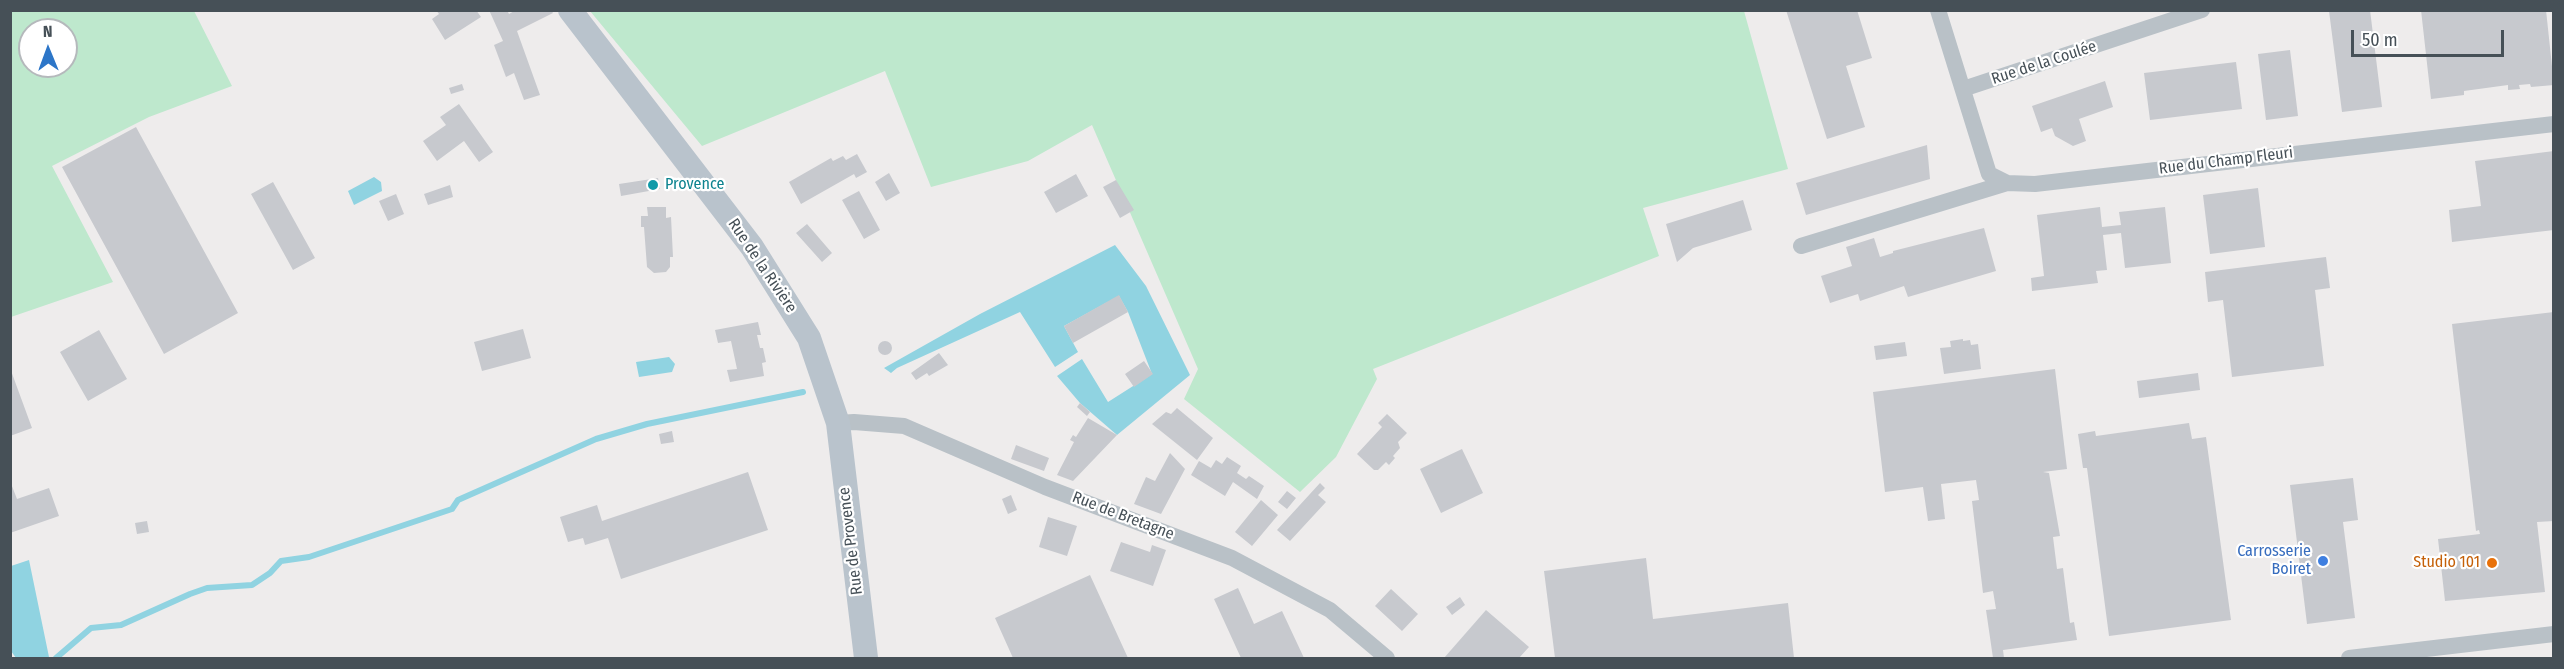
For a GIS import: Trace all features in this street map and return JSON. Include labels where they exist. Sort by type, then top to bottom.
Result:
[{"type":"street","name":"Rue de la Rivière","points":[[570,10],[752,247],[809,338],[838,423]]},
{"type":"street","points":[[1938,10],[1989,174],[2007,183]]},
{"type":"street","name":"Rue de la Coulée","points":[[1963,89],[2202,10]]},
{"type":"street","name":"Rue du Champ Fleuri","points":[[1801,246],[2007,183],[2035,184],[2553,124]]},
{"type":"street","name":"Rue de Provence","points":[[838,423],[866,658]]},
{"type":"street","name":"Rue de Bretagne","points":[[838,423],[904,426],[1045,487],[1232,558],[1330,610],[1387,658]]},
{"type":"street","points":[[2349,658],[2553,634]]},
{"type":"green space","points":[[10,11],[194,11],[232,86],[149,117],[52,166],[113,282],[11,317]]},
{"type":"green space","points":[[590,11],[1744,11],[1788,169],[1643,208],[1659,256],[1373,369],[1377,379],[1336,457],[1300,492],[1184,399],[1198,369],[1092,125],[1028,161],[931,187],[885,71],[702,146]]},
{"type":"water","points":[[374,177],[381,182],[382,191],[354,205],[348,191]]},
{"type":"water","points":[[1115,245],[1146,286],[1190,375],[1117,435],[1080,403],[1057,376],[1082,359],[1108,402],[1152,374],[1128,312],[1119,296],[1064,326],[1078,352],[1055,367],[1020,312],[897,368],[891,373],[884,368],[980,314]]},
{"type":"water","points":[[669,357],[675,364],[672,372],[639,377],[636,362]]},
{"type":"water","points":[[29,560],[49,658],[16,658],[11,651],[11,566]]},
{"type":"building","points":[[436,10],[476,10],[481,17],[445,40],[432,19],[439,14]]},
{"type":"building","points":[[489,10],[507,10],[509,14],[516,10],[551,10],[553,13],[517,31],[540,95],[524,100],[514,73],[506,77],[494,45],[503,41]]},
{"type":"building","points":[[1786,10],[1857,10],[1872,58],[1846,66],[1865,127],[1827,139]]},
{"type":"building","points":[[2370,10],[2382,107],[2342,112],[2329,11]]},
{"type":"building","points":[[2421,10],[2546,10],[2554,85],[2531,87],[2530,84],[2519,85],[2520,89],[2508,90],[2508,85],[2464,91],[2464,95],[2431,99]]},
{"type":"building","points":[[2290,50],[2298,116],[2266,120],[2258,54]]},
{"type":"building","points":[[2236,62],[2242,109],[2150,120],[2144,73]]},
{"type":"building","points":[[2105,81],[2113,107],[2079,119],[2086,141],[2073,146],[2055,136],[2052,128],[2041,132],[2032,106]]},
{"type":"building","points":[[462,84],[464,90],[451,94],[449,88]]},
{"type":"building","points":[[459,104],[493,152],[479,162],[464,141],[437,161],[423,141],[446,125],[440,117]]},
{"type":"building","points":[[136,127],[238,313],[164,354],[62,167]]},
{"type":"building","points":[[1927,145],[1930,179],[1806,215],[1796,183]]},
{"type":"building","points":[[2554,151],[2554,230],[2452,242],[2449,210],[2481,206],[2475,161]]},
{"type":"building","points":[[857,154],[867,172],[856,178],[854,174],[801,204],[789,182],[831,158],[833,161],[843,156],[846,160]]},
{"type":"building","points":[[889,173],[900,193],[886,201],[875,182]]},
{"type":"building","points":[[1076,174],[1088,196],[1056,213],[1044,192]]},
{"type":"building","points":[[658,178],[660,189],[621,196],[619,184]]},
{"type":"building","points":[[1116,180],[1134,210],[1120,218],[1103,187]]},
{"type":"building","points":[[273,182],[315,258],[293,270],[251,194]]},
{"type":"building","points":[[450,185],[453,197],[428,205],[424,194]]},
{"type":"building","points":[[2258,188],[2265,247],[2210,254],[2203,195]]},
{"type":"building","points":[[859,191],[880,230],[864,239],[842,200]]},
{"type":"building","points":[[396,194],[404,214],[388,221],[379,201]]},
{"type":"building","points":[[1743,200],[1752,230],[1693,248],[1677,262],[1666,224]]},
{"type":"building","points":[[647,207],[666,207],[666,218],[671,217],[673,257],[670,257],[670,267],[666,272],[654,273],[647,267],[641,216],[648,216]]},
{"type":"building","points":[[2100,207],[2102,227],[2121,225],[2119,212],[2165,207],[2171,263],[2125,268],[2121,233],[2103,235],[2107,270],[2096,271],[2098,283],[2032,291],[2031,278],[2044,276],[2037,215]]},
{"type":"building","points":[[807,224],[832,253],[822,262],[796,233]]},
{"type":"building","points":[[1984,228],[1996,271],[1908,297],[1904,286],[1860,301],[1858,294],[1830,303],[1821,276],[1852,266],[1846,247],[1874,238],[1880,257],[1893,253],[1893,251]]},
{"type":"building","points":[[2326,257],[2330,288],[2315,290],[2324,366],[2232,377],[2223,300],[2208,302],[2205,272]]},
{"type":"building","points":[[1119,295],[1128,312],[1073,343],[1064,326]]},
{"type":"building","points":[[2554,312],[2554,521],[2537,522],[2545,592],[2445,601],[2438,539],[2480,534],[2479,530],[2476,531],[2452,324]]},
{"type":"building","points":[[758,322],[761,335],[757,335],[766,362],[762,363],[764,376],[730,382],[727,370],[737,369],[731,341],[718,343],[715,330]]},
{"type":"building","points":[[523,329],[531,358],[482,371],[474,342]]},
{"type":"building","points":[[99,330],[127,379],[88,401],[60,352]]},
{"type":"building","points":[[1963,339],[1963,341],[1970,340],[1971,345],[1978,344],[1981,369],[1944,374],[1940,348],[1951,347],[1950,341]]},
{"type":"building","points":[[885,341],[890,343],[892,348],[890,353],[885,355],[880,353],[878,348],[880,343]]},
{"type":"building","points":[[1905,342],[1907,356],[1876,360],[1874,346]]},
{"type":"building","points":[[939,353],[948,365],[929,376],[927,373],[916,380],[911,373]]},
{"type":"building","points":[[1144,361],[1153,374],[1134,387],[1125,374]]},
{"type":"building","points":[[10,368],[32,428],[10,436]]},
{"type":"building","points":[[2055,369],[2067,469],[2043,472],[2049,473],[2060,536],[2053,537],[2057,569],[2063,568],[2070,623],[2074,622],[2077,640],[2003,650],[2004,658],[1993,658],[1986,610],[1996,609],[1993,591],[1983,593],[1972,501],[1979,500],[1976,480],[1941,484],[1945,519],[1928,521],[1923,487],[1885,492],[1873,392]]},
{"type":"building","points":[[2198,373],[2200,390],[2139,398],[2137,381]]},
{"type":"building","points":[[1080,403],[1090,412],[1087,416],[1077,407]]},
{"type":"building","points":[[1177,408],[1213,438],[1197,460],[1152,424],[1166,412],[1171,414]]},
{"type":"building","points":[[1387,414],[1407,433],[1398,442],[1400,448],[1389,465],[1386,462],[1378,470],[1374,470],[1357,454],[1382,427],[1378,423]]},
{"type":"building","points":[[1088,418],[1117,435],[1073,481],[1057,475],[1074,442],[1070,440],[1073,435],[1076,437]]},
{"type":"building","points":[[2189,423],[2192,439],[2206,437],[2231,620],[2109,636],[2087,468],[2083,468],[2078,434],[2095,431],[2096,436]]},
{"type":"building","points":[[672,431],[674,442],[661,444],[659,434]]},
{"type":"building","points":[[1016,445],[1049,458],[1044,471],[1011,459]]},
{"type":"building","points":[[1462,449],[1483,493],[1441,513],[1420,469]]},
{"type":"building","points":[[1170,453],[1185,469],[1161,514],[1134,504],[1146,477],[1155,481]]},
{"type":"building","points":[[1227,457],[1241,466],[1237,473],[1246,479],[1249,476],[1264,486],[1257,499],[1233,482],[1225,496],[1191,475],[1199,461],[1211,468],[1216,460],[1222,464]]},
{"type":"building","points":[[748,472],[768,530],[621,579],[608,538],[585,545],[583,538],[568,542],[560,517],[597,505],[602,521]]},
{"type":"building","points":[[2353,478],[2358,520],[2343,522],[2355,618],[2307,624],[2290,485]]},
{"type":"building","points":[[10,481],[17,499],[49,488],[59,516],[10,533]]},
{"type":"building","points":[[1320,483],[1325,488],[1318,495],[1326,502],[1290,541],[1277,530]]},
{"type":"building","points":[[1287,491],[1296,498],[1287,509],[1278,502]]},
{"type":"building","points":[[1011,495],[1017,510],[1008,514],[1002,499]]},
{"type":"building","points":[[1261,500],[1278,515],[1252,546],[1235,532]]},
{"type":"building","points":[[1048,517],[1077,526],[1067,556],[1039,547]]},
{"type":"building","points":[[147,521],[149,532],[137,534],[135,523]]},
{"type":"building","points":[[1121,542],[1150,552],[1152,545],[1166,550],[1153,586],[1110,571]]},
{"type":"building","points":[[1646,558],[1653,619],[1788,603],[1794,658],[1555,658],[1544,571]]},
{"type":"building","points":[[1090,575],[1128,658],[1013,658],[995,618]]},
{"type":"building","points":[[1238,588],[1254,624],[1282,611],[1304,658],[1241,658],[1214,599]]},
{"type":"building","points":[[1391,589],[1418,614],[1402,631],[1375,606]]},
{"type":"building","points":[[1460,597],[1465,605],[1452,615],[1446,607]]},
{"type":"building","points":[[1486,610],[1529,647],[1519,658],[1444,658]]},
{"type":"waterway","points":[[56,658],[91,628],[121,625],[207,588],[252,585],[270,573],[281,561],[309,557],[452,509],[458,500],[596,439],[647,424],[803,392]]},
{"type":"place","name":"Provence","points":[[653,185]]},
{"type":"place","name":"Carrosserie Boiret","points":[[2323,561]]},
{"type":"place","name":"Studio 101","points":[[2492,563]]}]
